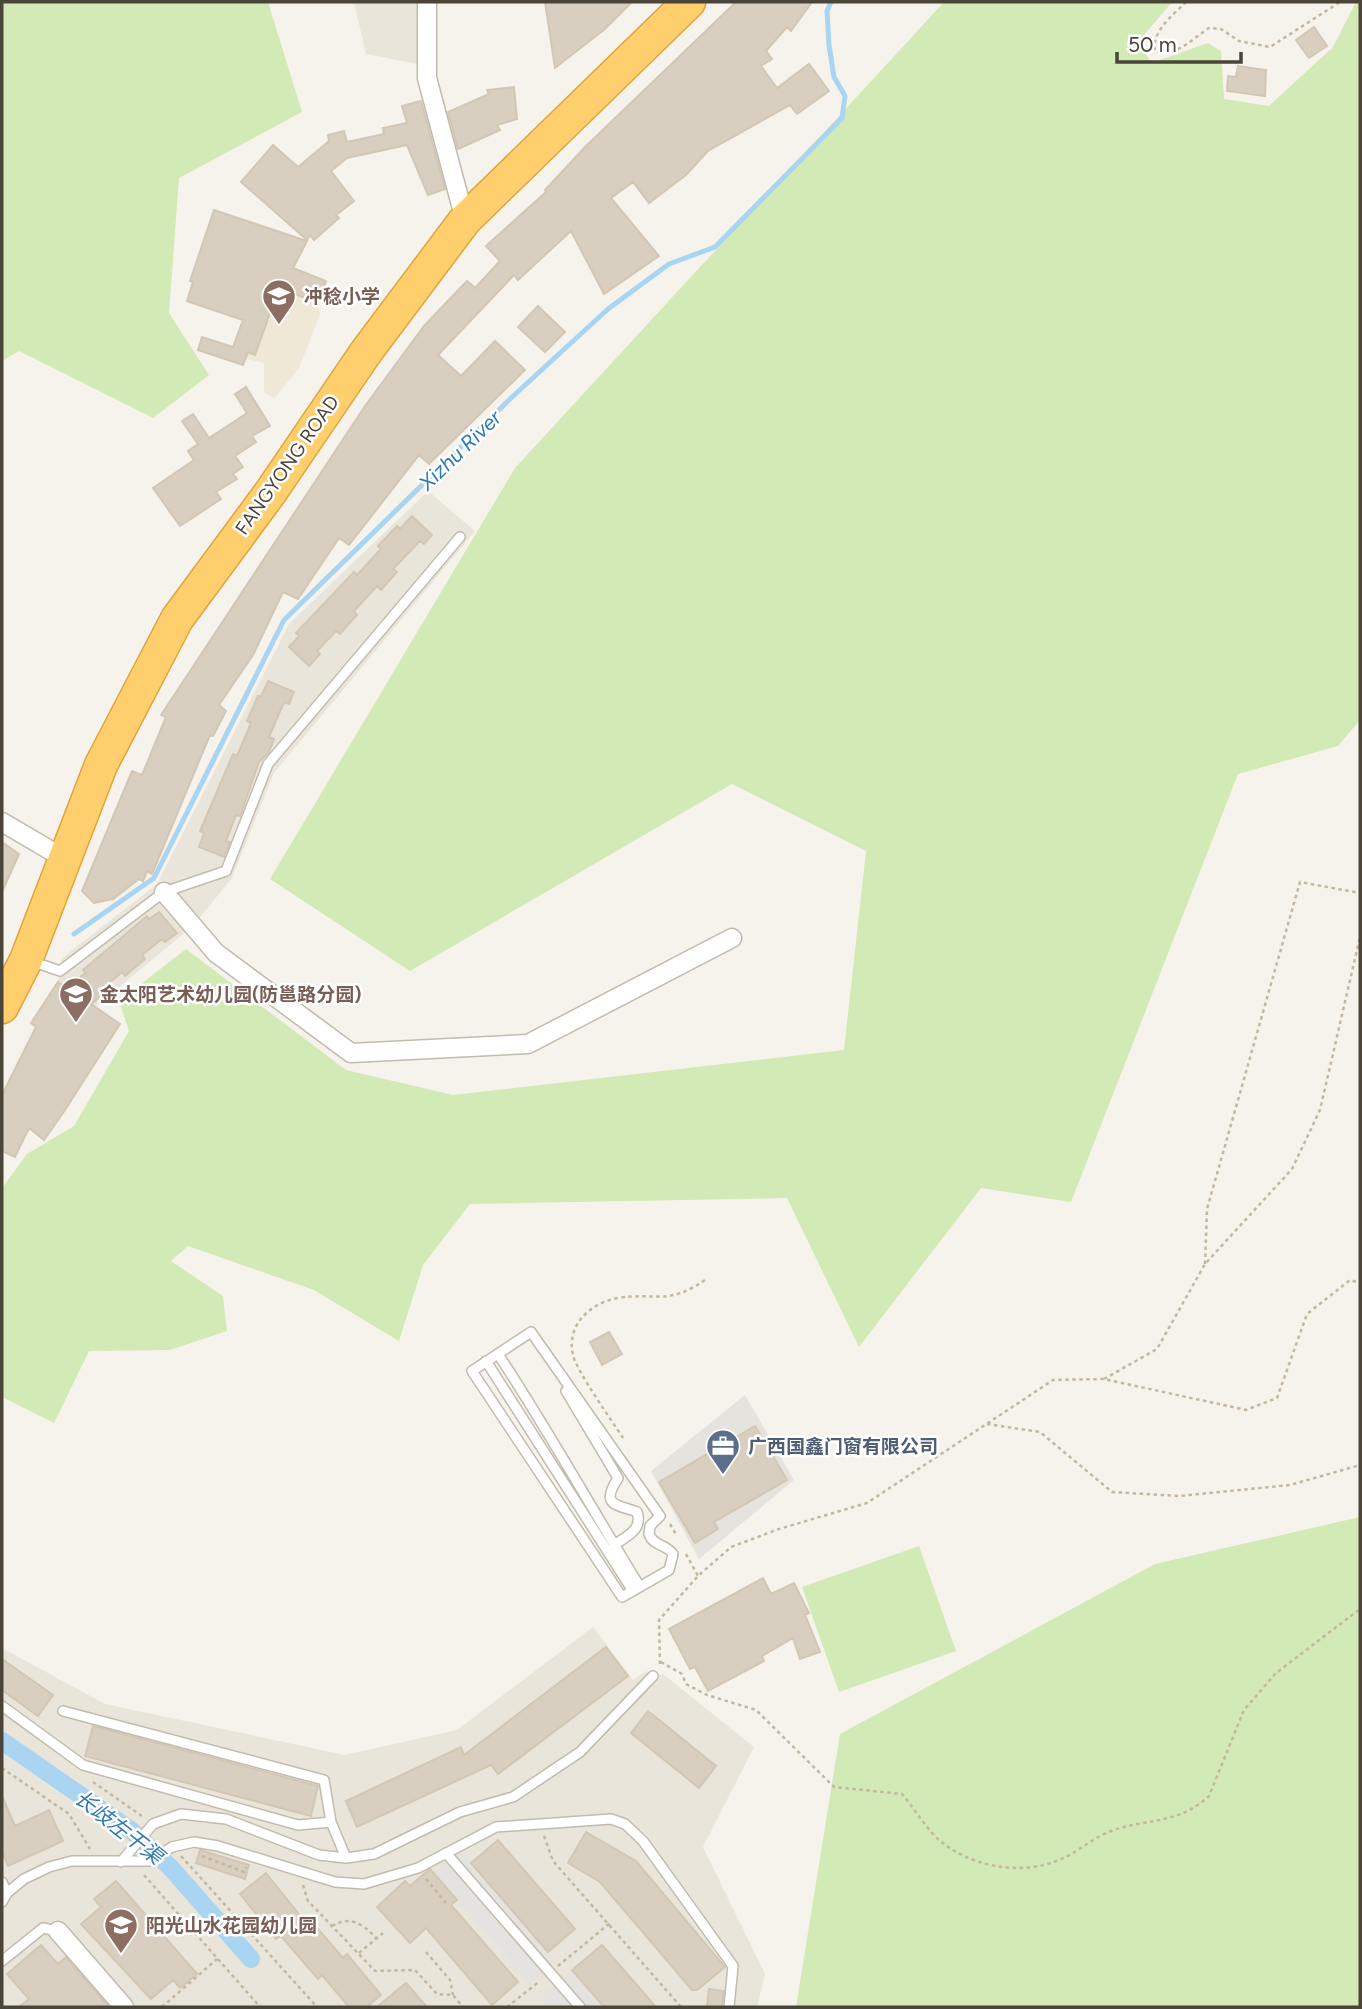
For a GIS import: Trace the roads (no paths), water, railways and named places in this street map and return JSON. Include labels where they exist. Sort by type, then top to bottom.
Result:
[{"type":"highway","name":"FANGYONG ROAD","points":[[2,1007],[26,960],[101,765],[177,619],[270,493],[366,352],[465,220],[689,2]]},
{"type":"street","points":[[427,2],[426,78],[465,220]]},
{"type":"street","points":[[2,822],[65,859]]},
{"type":"street","points":[[164,892],[216,953],[351,1053],[528,1044],[732,938]]},
{"type":"street","points":[[58,1931],[124,2007]]},
{"type":"lane","points":[[26,960],[60,971],[164,892],[226,871],[268,764],[460,537]]},
{"type":"lane","points":[[531,1332],[660,1516],[650,1526],[649,1534],[657,1544],[668,1548],[673,1554],[673,1562],[669,1570],[622,1597],[472,1371],[531,1332]]},
{"type":"lane","points":[[531,1332],[618,1478],[610,1490],[610,1500],[615,1506],[637,1512],[638,1526],[634,1532],[614,1545]]},
{"type":"lane","points":[[498,1354],[541,1418],[614,1545],[636,1589]]},
{"type":"lane","points":[[486,1361],[636,1589]]},
{"type":"lane","points":[[121,1862],[133,1844],[153,1824],[181,1814],[226,1819],[319,1855],[346,1857],[374,1854],[460,1812],[513,1797],[580,1752],[653,1676]]},
{"type":"lane","points":[[2,1706],[83,1765],[298,1825],[331,1822]]},
{"type":"lane","points":[[62,1711],[324,1780],[331,1822],[346,1857]]},
{"type":"lane","points":[[2,1882],[4,1897],[49,1867],[72,1861],[149,1861],[172,1847],[206,1843],[335,1882],[364,1884],[418,1868],[496,1827],[611,1819],[625,1824],[643,1841],[733,1966],[729,2007]]},
{"type":"lane","points":[[446,1853],[580,2007]]},
{"type":"lane","points":[[2,1961],[43,1928],[58,1931]]},
{"type":"waterway","name":"Xizhu River","points":[[74,934],[154,878],[284,620],[511,398],[608,309],[669,264],[715,247],[842,118],[845,96],[834,77],[829,45],[827,11],[831,2]]},
{"type":"waterway","name":"长歧左干渠","points":[[2,1741],[132,1831],[171,1868],[251,1959]]},
{"type":"place","name":"冲稔小学","points":[[279,326]]},
{"type":"place","name":"金太阳艺术幼儿园(防邕路分园)","points":[[76,1024]]},
{"type":"place","name":"广西国鑫门窗有限公司","points":[[723,1476]]},
{"type":"place","name":"阳光山水花园幼儿园","points":[[121,1955]]}]
